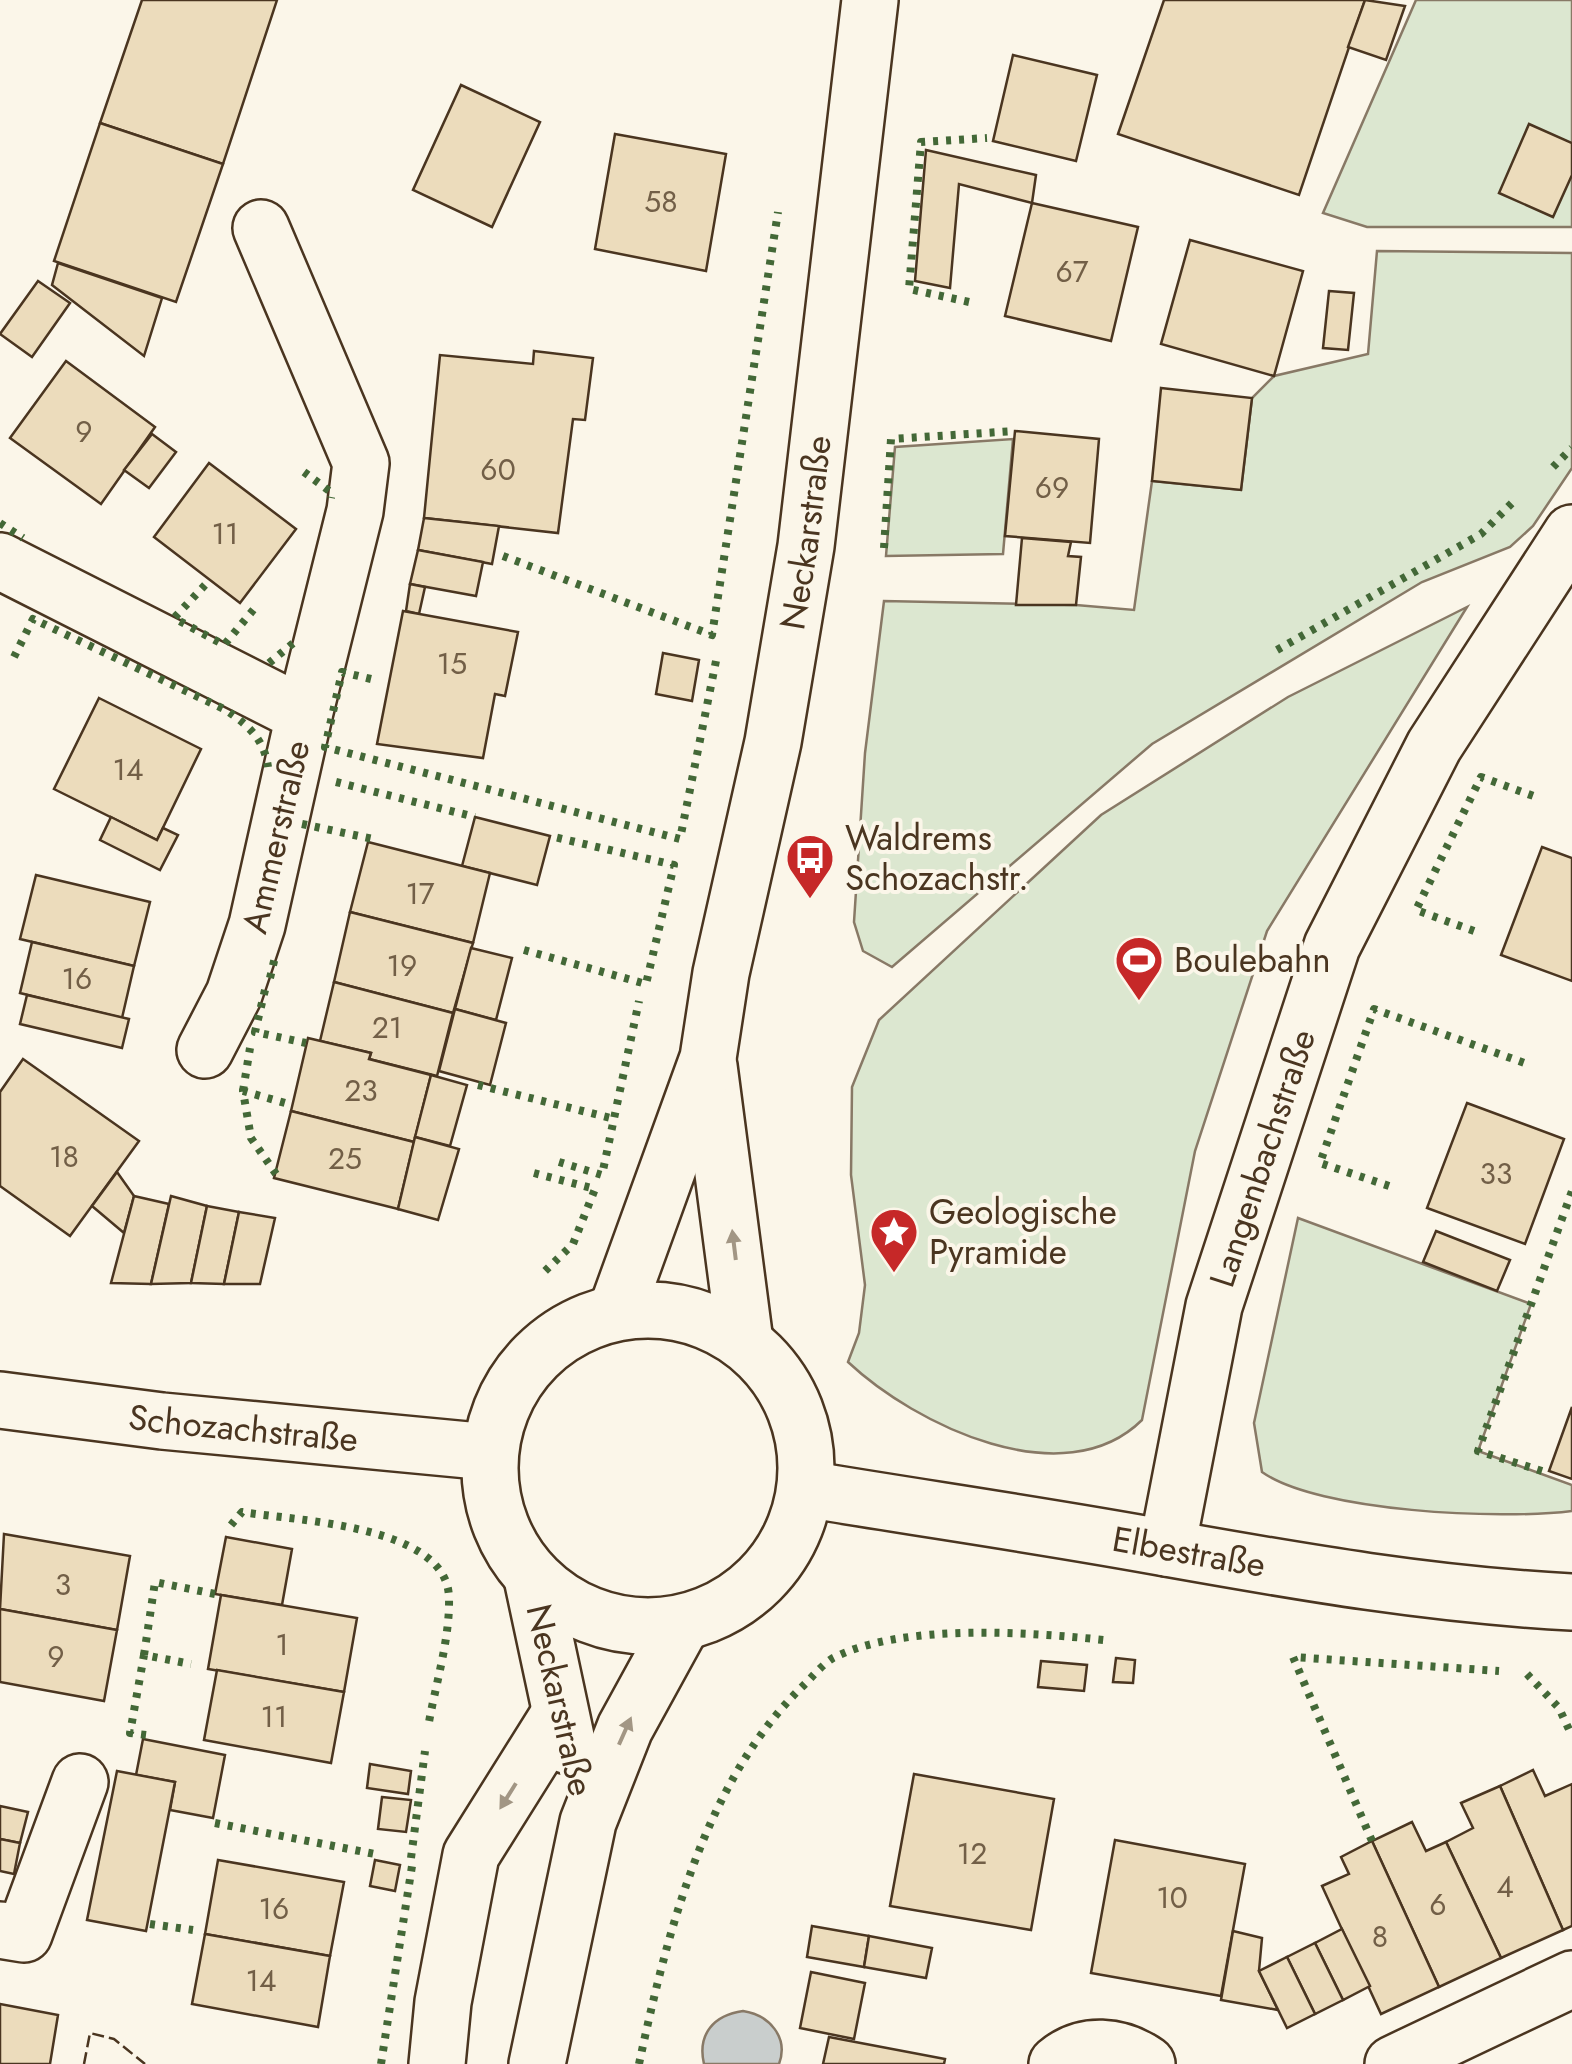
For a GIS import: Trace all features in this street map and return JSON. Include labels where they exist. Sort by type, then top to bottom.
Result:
[{"type":"street","name":"Neckarstraße","points":[[616,1312],[708,1058],[721,972],[773,742],[806,546],[870,0]]},
{"type":"street","points":[[262,228],[361,463],[355,511],[304,716]]},
{"type":"street","name":"Langenbachstraße","points":[[1167,1548],[1214,1306],[1332,946],[1434,746],[1572,533]]},
{"type":"street","name":"Ammerstraße","points":[[0,561],[304,716],[257,925],[234,994],[205,1050]]},
{"type":"street","name":"Neckarstraße","points":[[708,1058],[745,1342]]},
{"type":"street","points":[[649,1309],[681,1313],[714,1323],[745,1342],[789,1394],[806,1450],[806,1489],[793,1532],[763,1579],[724,1608],[682,1624],[628,1626],[583,1614],[532,1578],[498,1518],[489,1452],[508,1393],[524,1368],[546,1346],[579,1325],[616,1312],[649,1309]]},
{"type":"street","name":"Schozachstraße","points":[[0,1400],[162,1421],[489,1452]]},
{"type":"street","name":"Elbestraße","points":[[806,1489],[1167,1548],[1266,1569],[1421,1590],[1572,1602]]},
{"type":"street","name":"Neckarstraße","points":[[532,1578],[588,1822]]},
{"type":"street","name":"Neckarstraße","points":[[537,2064],[588,1822],[625,1728],[682,1624]]},
{"type":"street","points":[[437,2064],[443,2002],[471,1855],[560,1713]]},
{"type":"street","points":[[0,1930],[24,1934],[80,1782]]},
{"type":"street","points":[[1393,2064],[1572,1979]]},
{"type":"street","points":[[1057,2064],[1085,2049],[1109,2048],[1132,2054],[1147,2064]]},
{"type":"green space","points":[[1416,0],[1572,0],[1572,227],[1367,227],[1323,213]]},
{"type":"green space","points":[[1377,251],[1572,253],[1572,468],[1533,526],[1510,547],[1422,582],[1152,744],[892,967],[863,951],[854,922],[865,753],[884,601],[1134,610],[1152,481],[1241,490],[1252,398],[1274,376],[1368,354]]},
{"type":"green space","points":[[1013,439],[1003,554],[886,556],[895,447]]},
{"type":"green space","points":[[1467,607],[1267,931],[1195,1151],[1142,1420],[1110,1442],[1073,1452],[1032,1452],[991,1444],[950,1428],[877,1386],[848,1362],[859,1333],[865,1285],[851,1175],[852,1087],[879,1020],[1101,815],[1288,697]]},
{"type":"green space","points":[[1298,1218],[1531,1304],[1478,1451],[1572,1485],[1572,1511],[1502,1514],[1412,1510],[1324,1496],[1289,1486],[1262,1472],[1254,1423]]},
{"type":"shaded area","points":[[743,2011],[761,2017],[779,2036],[779,2064],[704,2064],[703,2044],[710,2028],[724,2017]]},
{"type":"building","points":[[142,0],[277,0],[223,164],[100,123]]},
{"type":"building","points":[[1164,0],[1365,0],[1299,195],[1118,134]]},
{"type":"building","points":[[1365,0],[1405,6],[1386,60],[1348,47]]},
{"type":"building","points":[[1013,55],[1097,75],[1076,161],[993,141]]},
{"type":"building","points":[[461,85],[540,122],[492,227],[413,190]]},
{"type":"building","points":[[100,123],[223,164],[176,302],[54,261]]},
{"type":"building","points":[[1529,124],[1572,143],[1572,175],[1553,217],[1499,193]]},
{"type":"building","points":[[615,134],[726,154],[706,271],[595,249]]},
{"type":"building","points":[[926,150],[1036,175],[1032,203],[959,184],[950,288],[915,281]]},
{"type":"building","points":[[1032,203],[1138,227],[1111,341],[1005,316]]},
{"type":"building","points":[[1190,240],[1303,271],[1274,376],[1161,344]]},
{"type":"building","points":[[58,263],[162,298],[144,356],[52,285]]},
{"type":"building","points":[[38,281],[70,303],[32,357],[0,334]]},
{"type":"building","points":[[1329,291],[1354,293],[1348,350],[1323,348]]},
{"type":"building","points":[[534,351],[593,358],[585,420],[573,419],[558,533],[424,518],[440,355],[533,364]]},
{"type":"building","points":[[66,361],[155,427],[101,504],[10,438]]},
{"type":"building","points":[[1161,388],[1252,398],[1241,490],[1152,481]]},
{"type":"building","points":[[1015,431],[1099,439],[1090,543],[1005,536]]},
{"type":"building","points":[[152,434],[176,452],[149,488],[124,470]]},
{"type":"building","points":[[209,463],[296,529],[240,603],[154,537]]},
{"type":"building","points":[[424,518],[499,526],[492,564],[418,550]]},
{"type":"building","points":[[1022,538],[1071,542],[1068,556],[1081,557],[1076,605],[1016,605]]},
{"type":"building","points":[[418,550],[483,562],[476,596],[410,584]]},
{"type":"building","points":[[410,584],[425,587],[419,614],[406,611]]},
{"type":"building","points":[[403,611],[518,632],[505,696],[495,694],[483,758],[377,744]]},
{"type":"building","points":[[663,653],[699,660],[692,701],[656,694]]},
{"type":"building","points":[[99,698],[201,749],[157,840],[54,789]]},
{"type":"building","points":[[111,817],[157,840],[163,828],[178,835],[160,870],[100,840]]},
{"type":"building","points":[[475,817],[550,836],[537,885],[462,866]]},
{"type":"building","points":[[368,842],[490,873],[473,943],[350,912]]},
{"type":"building","points":[[1542,847],[1572,858],[1572,981],[1501,955]]},
{"type":"building","points":[[36,875],[150,902],[134,966],[20,939]]},
{"type":"building","points":[[350,912],[473,943],[453,1013],[334,982]]},
{"type":"building","points":[[32,942],[134,966],[122,1018],[20,993]]},
{"type":"building","points":[[471,948],[512,958],[496,1020],[455,1009]]},
{"type":"building","points":[[334,982],[453,1013],[437,1076],[369,1059],[371,1053],[320,1041]]},
{"type":"building","points":[[27,995],[129,1019],[122,1048],[20,1024]]},
{"type":"building","points":[[455,1009],[506,1023],[490,1085],[439,1071]]},
{"type":"building","points":[[308,1038],[371,1053],[369,1059],[431,1075],[414,1142],[291,1111]]},
{"type":"building","points":[[23,1059],[139,1141],[70,1236],[0,1186],[0,1092]]},
{"type":"building","points":[[431,1075],[467,1085],[450,1146],[415,1137]]},
{"type":"building","points":[[1467,1103],[1564,1139],[1525,1244],[1427,1208]]},
{"type":"building","points":[[291,1111],[414,1142],[398,1209],[274,1178]]},
{"type":"building","points":[[415,1137],[459,1149],[438,1220],[398,1209]]},
{"type":"building","points":[[117,1172],[134,1196],[124,1233],[92,1206]]},
{"type":"building","points":[[134,1196],[169,1204],[151,1284],[111,1283]]},
{"type":"building","points":[[171,1196],[207,1206],[191,1283],[151,1284]]},
{"type":"building","points":[[207,1206],[239,1212],[224,1284],[191,1283]]},
{"type":"building","points":[[239,1212],[275,1218],[260,1284],[224,1284]]},
{"type":"building","points":[[1436,1231],[1510,1260],[1497,1291],[1423,1262]]},
{"type":"building","points":[[1572,1407],[1572,1479],[1549,1471]]},
{"type":"building","points":[[4,1534],[130,1556],[117,1630],[0,1609]]},
{"type":"building","points":[[226,1537],[292,1549],[282,1605],[215,1594]]},
{"type":"building","points":[[221,1595],[357,1618],[344,1692],[208,1669]]},
{"type":"building","points":[[0,1609],[117,1630],[104,1701],[0,1682]]},
{"type":"building","points":[[1116,1658],[1135,1660],[1133,1683],[1113,1682]]},
{"type":"building","points":[[1041,1661],[1087,1665],[1084,1691],[1038,1687]]},
{"type":"building","points":[[217,1670],[344,1692],[331,1763],[204,1740]]},
{"type":"building","points":[[143,1739],[225,1755],[213,1818],[170,1810],[175,1782],[136,1775]]},
{"type":"building","points":[[370,1764],[411,1771],[408,1794],[367,1788]]},
{"type":"building","points":[[1533,1770],[1545,1796],[1572,1784],[1572,1926],[1563,1930],[1500,1786]]},
{"type":"building","points":[[117,1771],[175,1782],[146,1931],[87,1920]]},
{"type":"building","points":[[914,1774],[1054,1799],[1031,1930],[890,1906]]},
{"type":"building","points":[[1500,1786],[1563,1930],[1501,1958],[1446,1842],[1473,1828],[1461,1803]]},
{"type":"building","points":[[382,1797],[411,1800],[406,1832],[378,1829]]},
{"type":"building","points":[[0,1806],[28,1812],[20,1843],[0,1839]]},
{"type":"building","points":[[1412,1822],[1426,1851],[1446,1842],[1501,1958],[1439,1987],[1372,1841]]},
{"type":"building","points":[[0,1839],[20,1843],[14,1874],[0,1871]]},
{"type":"building","points":[[1115,1840],[1245,1864],[1221,1996],[1091,1973]]},
{"type":"building","points":[[1372,1841],[1439,1987],[1381,2014],[1322,1886],[1349,1874],[1341,1857]]},
{"type":"building","points":[[218,1860],[344,1882],[330,1956],[205,1934]]},
{"type":"building","points":[[375,1860],[400,1865],[395,1891],[370,1886]]},
{"type":"building","points":[[812,1926],[869,1936],[864,1967],[807,1957]]},
{"type":"building","points":[[1342,1929],[1370,1986],[1343,2000],[1315,1943]]},
{"type":"building","points":[[1233,1931],[1262,1938],[1259,1971],[1278,2010],[1221,2000]]},
{"type":"building","points":[[205,1934],[330,1956],[318,2027],[192,2004]]},
{"type":"building","points":[[869,1936],[932,1948],[926,1978],[864,1967]]},
{"type":"building","points":[[1315,1943],[1343,2000],[1315,2014],[1287,1957]]},
{"type":"building","points":[[1287,1957],[1315,2014],[1287,2028],[1259,1971]]},
{"type":"building","points":[[811,1972],[865,1983],[854,2039],[800,2028]]},
{"type":"building","points":[[0,2004],[58,2015],[50,2064],[0,2064]]},
{"type":"building","points":[[829,2037],[945,2059],[944,2064],[823,2064]]},
{"type":"hedge","points":[[969,302],[909,289],[921,142],[987,138]]},
{"type":"hedge","points":[[503,556],[712,635],[778,212]]},
{"type":"hedge","points":[[884,548],[891,439],[1015,431]]},
{"type":"hedge","points":[[1553,467],[1572,448]]},
{"type":"hedge","points":[[304,472],[332,493],[331,498]]},
{"type":"hedge","points":[[1277,650],[1481,534],[1512,503]]},
{"type":"hedge","points":[[0,523],[23,538]]},
{"type":"hedge","points":[[205,585],[174,618],[224,645],[254,609]]},
{"type":"hedge","points":[[14,657],[33,619],[226,710],[254,734],[268,767]]},
{"type":"hedge","points":[[269,663],[297,640]]},
{"type":"hedge","points":[[371,679],[342,672],[325,747],[680,839],[717,656]]},
{"type":"hedge","points":[[1474,931],[1416,910],[1481,777],[1539,798]]},
{"type":"hedge","points":[[336,782],[475,817]]},
{"type":"hedge","points":[[302,824],[373,839]]},
{"type":"hedge","points":[[524,950],[646,984],[674,865],[550,836]]},
{"type":"hedge","points":[[270,978],[275,957]]},
{"type":"hedge","points":[[265,990],[255,1032],[306,1043]]},
{"type":"hedge","points":[[559,1162],[602,1175],[639,1001]]},
{"type":"hedge","points":[[1389,1186],[1320,1163],[1374,1009],[1530,1065]]},
{"type":"hedge","points":[[243,1091],[250,1048]]},
{"type":"hedge","points":[[478,1085],[615,1119]]},
{"type":"hedge","points":[[276,1174],[251,1138],[243,1091],[292,1105]]},
{"type":"hedge","points":[[534,1173],[595,1189],[573,1244],[544,1272]]},
{"type":"hedge","points":[[1542,1471],[1478,1451],[1572,1191]]},
{"type":"hedge","points":[[231,1525],[242,1512],[331,1524],[398,1541],[424,1555],[442,1574],[449,1598],[445,1645],[429,1722]]},
{"type":"hedge","points":[[144,1655],[155,1582],[215,1594]]},
{"type":"hedge","points":[[639,2064],[677,1912],[716,1812],[770,1722],[822,1667],[861,1647],[929,1635],[1003,1633],[1104,1640]]},
{"type":"hedge","points":[[146,1735],[130,1733],[144,1655],[191,1664]]},
{"type":"hedge","points":[[1372,1841],[1293,1657],[1499,1671]]},
{"type":"hedge","points":[[1527,1674],[1559,1708],[1572,1736]]},
{"type":"hedge","points":[[411,1858],[425,1751]]},
{"type":"hedge","points":[[215,1823],[380,1855]]},
{"type":"hedge","points":[[381,2064],[412,1866]]},
{"type":"hedge","points":[[150,1924],[193,1930]]},
{"type":"fence","points":[[84,2064],[90,2033],[114,2039],[145,2064]]},
{"type":"place","name":"Waldrems Schozachstr.","points":[[810,900]]},
{"type":"place","name":"Boulebahn","points":[[1139,1002]]},
{"type":"place","name":"Geologische Pyramide","points":[[894,1274]]}]
